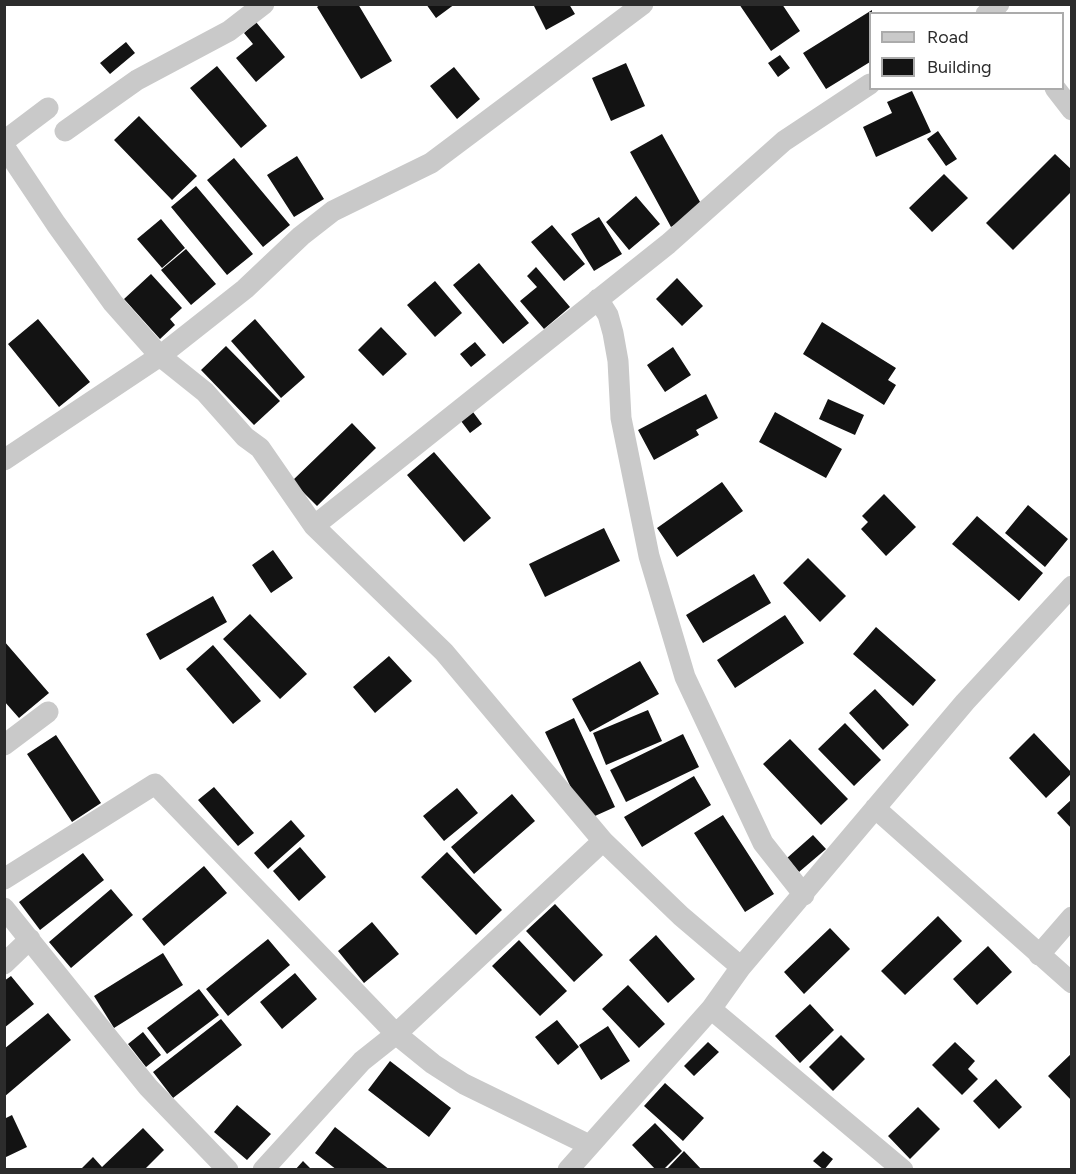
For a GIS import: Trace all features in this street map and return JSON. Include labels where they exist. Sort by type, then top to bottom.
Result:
[{"type":"street","points":[[65,131],[137,80],[229,31],[264,4]]},
{"type":"street","points":[[4,460],[160,356],[245,289],[301,236],[333,211],[431,162],[643,4]]},
{"type":"street","points":[[314,526],[668,244],[784,141],[869,85]]},
{"type":"street","points":[[1056,90],[1071,110]]},
{"type":"street","points":[[4,141],[48,108]]},
{"type":"street","points":[[4,146],[113,303],[160,356],[205,392],[245,437],[260,448],[314,526],[444,652],[603,841],[681,916],[741,967]]},
{"type":"street","points":[[598,299],[608,315],[614,333],[621,418],[649,556],[685,677],[763,843],[804,895]]},
{"type":"street","points":[[568,1170],[711,1009],[741,967],[965,702],[1071,586]]},
{"type":"street","points":[[4,745],[48,712]]},
{"type":"street","points":[[4,879],[155,784],[396,1034],[433,1064],[464,1084],[589,1145]]},
{"type":"street","points":[[875,808],[1071,983]]},
{"type":"street","points":[[263,1170],[363,1061],[396,1034],[603,841]]},
{"type":"street","points":[[4,908],[148,1087],[228,1170]]},
{"type":"street","points":[[1039,955],[1071,917]]},
{"type":"street","points":[[4,964],[30,939]]},
{"type":"street","points":[[711,1009],[903,1170]]},
{"type":"building","points":[[321,4],[358,4],[392,61],[361,79],[317,7]]},
{"type":"building","points":[[426,4],[455,4],[436,18]]},
{"type":"building","points":[[533,4],[569,4],[575,14],[546,30]]},
{"type":"building","points":[[739,4],[782,4],[800,31],[771,51]]},
{"type":"building","points":[[872,10],[869,12],[869,63],[826,89],[803,53]]},
{"type":"building","points":[[256,22],[285,57],[256,82],[236,58],[253,44],[244,33]]},
{"type":"building","points":[[126,42],[135,53],[110,74],[100,63]]},
{"type":"building","points":[[780,55],[790,68],[778,77],[768,63]]},
{"type":"building","points":[[626,63],[645,106],[611,121],[592,78]]},
{"type":"building","points":[[217,66],[267,126],[241,148],[190,88]]},
{"type":"building","points":[[454,67],[480,99],[457,119],[430,86]]},
{"type":"building","points":[[912,91],[931,132],[876,157],[863,127],[892,113],[887,102]]},
{"type":"building","points":[[139,116],[197,176],[172,200],[114,140]]},
{"type":"building","points":[[938,131],[957,159],[946,166],[927,139]]},
{"type":"building","points":[[662,134],[704,209],[671,227],[630,152]]},
{"type":"building","points":[[1055,154],[1072,170],[1072,191],[1013,250],[986,223]]},
{"type":"building","points":[[297,156],[324,199],[294,217],[267,175]]},
{"type":"building","points":[[234,158],[290,225],[263,247],[207,180]]},
{"type":"building","points":[[944,174],[968,198],[932,232],[909,208]]},
{"type":"building","points":[[196,186],[253,254],[227,275],[171,207]]},
{"type":"building","points":[[636,196],[660,224],[629,250],[606,222]]},
{"type":"building","points":[[599,217],[622,254],[594,271],[571,234]]},
{"type":"building","points":[[161,219],[185,248],[162,268],[137,239]]},
{"type":"building","points":[[552,225],[585,264],[564,281],[531,242]]},
{"type":"building","points":[[186,249],[216,284],[191,305],[161,270]]},
{"type":"building","points":[[479,263],[529,323],[503,344],[453,285]]},
{"type":"building","points":[[536,267],[570,307],[544,329],[520,301],[537,287],[527,276]]},
{"type":"building","points":[[151,274],[182,308],[170,319],[175,325],[160,339],[124,299]]},
{"type":"building","points":[[677,278],[703,306],[682,326],[656,299]]},
{"type":"building","points":[[435,281],[462,313],[435,337],[407,305]]},
{"type":"building","points":[[38,319],[90,382],[59,407],[8,344]]},
{"type":"building","points":[[255,319],[305,377],[281,398],[231,341]]},
{"type":"building","points":[[822,322],[896,368],[888,380],[896,385],[884,405],[803,354]]},
{"type":"building","points":[[381,327],[407,354],[383,376],[358,350]]},
{"type":"building","points":[[475,342],[486,355],[471,367],[460,354]]},
{"type":"building","points":[[226,346],[280,401],[254,425],[201,370]]},
{"type":"building","points":[[673,347],[691,375],[665,392],[647,365]]},
{"type":"building","points":[[706,394],[718,418],[696,430],[699,435],[654,460],[638,430]]},
{"type":"building","points":[[828,399],[864,415],[855,435],[819,419]]},
{"type":"building","points":[[473,412],[482,424],[470,433],[461,421]]},
{"type":"building","points":[[775,412],[842,449],[826,478],[759,442]]},
{"type":"building","points":[[352,423],[376,448],[317,506],[292,481]]},
{"type":"building","points":[[434,452],[491,518],[464,542],[407,475]]},
{"type":"building","points":[[722,482],[743,511],[677,557],[657,528]]},
{"type":"building","points":[[884,494],[916,527],[886,556],[861,529],[868,522],[862,516]]},
{"type":"building","points":[[1028,505],[1068,539],[1045,567],[1005,533]]},
{"type":"building","points":[[977,516],[1043,573],[1019,601],[952,544]]},
{"type":"building","points":[[604,528],[620,561],[545,597],[529,564]]},
{"type":"building","points":[[273,550],[293,578],[271,593],[252,565]]},
{"type":"building","points":[[808,558],[846,596],[820,622],[783,583]]},
{"type":"building","points":[[754,574],[771,603],[703,643],[686,615]]},
{"type":"building","points":[[213,596],[227,622],[160,660],[146,634]]},
{"type":"building","points":[[250,614],[307,674],[280,699],[223,639]]},
{"type":"building","points":[[785,615],[804,643],[735,688],[717,660]]},
{"type":"building","points":[[876,627],[936,680],[913,706],[853,654]]},
{"type":"building","points":[[4,641],[49,693],[19,718],[4,701]]},
{"type":"building","points":[[213,645],[261,701],[233,724],[186,669]]},
{"type":"building","points":[[389,656],[412,681],[375,713],[353,687]]},
{"type":"building","points":[[640,661],[659,694],[590,732],[572,699]]},
{"type":"building","points":[[875,689],[909,725],[883,750],[849,713]]},
{"type":"building","points":[[648,710],[662,741],[606,765],[593,733]]},
{"type":"building","points":[[574,718],[615,807],[586,820],[545,732]]},
{"type":"building","points":[[845,723],[881,760],[854,786],[818,749]]},
{"type":"building","points":[[1034,733],[1072,773],[1046,798],[1009,758]]},
{"type":"building","points":[[683,734],[699,767],[626,802],[610,770]]},
{"type":"building","points":[[56,735],[101,803],[72,822],[27,754]]},
{"type":"building","points":[[790,739],[848,799],[821,825],[763,764]]},
{"type":"building","points":[[694,776],[711,805],[642,847],[624,817]]},
{"type":"building","points":[[214,787],[254,833],[238,846],[198,800]]},
{"type":"building","points":[[457,788],[478,813],[444,841],[423,816]]},
{"type":"building","points":[[512,794],[535,821],[474,874],[451,847]]},
{"type":"building","points":[[1072,799],[1072,829],[1057,813]]},
{"type":"building","points":[[723,815],[774,894],[745,912],[694,833]]},
{"type":"building","points":[[291,820],[305,836],[268,869],[254,853]]},
{"type":"building","points":[[813,835],[826,849],[799,872],[787,858]]},
{"type":"building","points":[[300,847],[326,877],[299,901],[273,871]]},
{"type":"building","points":[[447,852],[502,910],[476,935],[421,877]]},
{"type":"building","points":[[83,853],[104,880],[40,930],[19,902]]},
{"type":"building","points":[[204,866],[227,893],[164,946],[142,919]]},
{"type":"building","points":[[111,889],[133,915],[71,968],[49,942]]},
{"type":"building","points":[[555,904],[603,955],[574,982],[526,931]]},
{"type":"building","points":[[938,916],[962,941],[905,995],[881,971]]},
{"type":"building","points":[[372,922],[399,954],[364,983],[338,951]]},
{"type":"building","points":[[830,928],[850,949],[804,994],[784,972]]},
{"type":"building","points":[[656,935],[695,979],[668,1003],[629,960]]},
{"type":"building","points":[[268,939],[290,965],[228,1016],[206,989]]},
{"type":"building","points":[[519,940],[567,991],[540,1016],[492,966]]},
{"type":"building","points":[[988,946],[1012,972],[977,1005],[953,979]]},
{"type":"building","points":[[163,953],[183,985],[114,1028],[94,996]]},
{"type":"building","points":[[295,973],[317,999],[282,1029],[260,1002]]},
{"type":"building","points":[[11,976],[34,1004],[4,1028],[4,981]]},
{"type":"building","points":[[628,985],[665,1024],[639,1048],[602,1009]]},
{"type":"building","points":[[199,989],[219,1015],[167,1054],[147,1028]]},
{"type":"building","points":[[810,1004],[834,1030],[800,1063],[775,1036]]},
{"type":"building","points":[[48,1013],[71,1040],[4,1097],[4,1049]]},
{"type":"building","points":[[221,1019],[242,1045],[173,1098],[153,1072]]},
{"type":"building","points":[[557,1020],[579,1047],[558,1065],[535,1037]]},
{"type":"building","points":[[608,1026],[630,1061],[601,1080],[579,1045]]},
{"type":"building","points":[[143,1032],[161,1055],[146,1067],[128,1044]]},
{"type":"building","points":[[841,1035],[865,1059],[833,1091],[809,1067]]},
{"type":"building","points":[[708,1042],[719,1052],[694,1076],[684,1066]]},
{"type":"building","points":[[955,1042],[975,1061],[968,1069],[978,1079],[962,1095],[932,1065]]},
{"type":"building","points":[[1072,1053],[1072,1101],[1048,1076]]},
{"type":"building","points":[[390,1061],[451,1108],[429,1137],[368,1090]]},
{"type":"building","points":[[996,1079],[1022,1107],[999,1129],[973,1101]]},
{"type":"building","points":[[665,1083],[704,1118],[683,1141],[644,1106]]},
{"type":"building","points":[[237,1105],[271,1134],[247,1160],[214,1132]]},
{"type":"building","points":[[918,1107],[940,1129],[910,1159],[888,1136]]},
{"type":"building","points":[[12,1115],[27,1147],[4,1158],[4,1119]]},
{"type":"building","points":[[655,1123],[682,1151],[663,1170],[656,1170],[632,1145]]},
{"type":"building","points":[[335,1127],[390,1170],[337,1170],[315,1153]]},
{"type":"building","points":[[143,1128],[164,1150],[144,1170],[80,1170],[93,1157],[102,1167]]},
{"type":"building","points":[[684,1151],[702,1170],[666,1170]]},
{"type":"building","points":[[823,1151],[833,1159],[824,1170],[813,1161]]},
{"type":"building","points":[[303,1161],[312,1170],[295,1170]]}]
